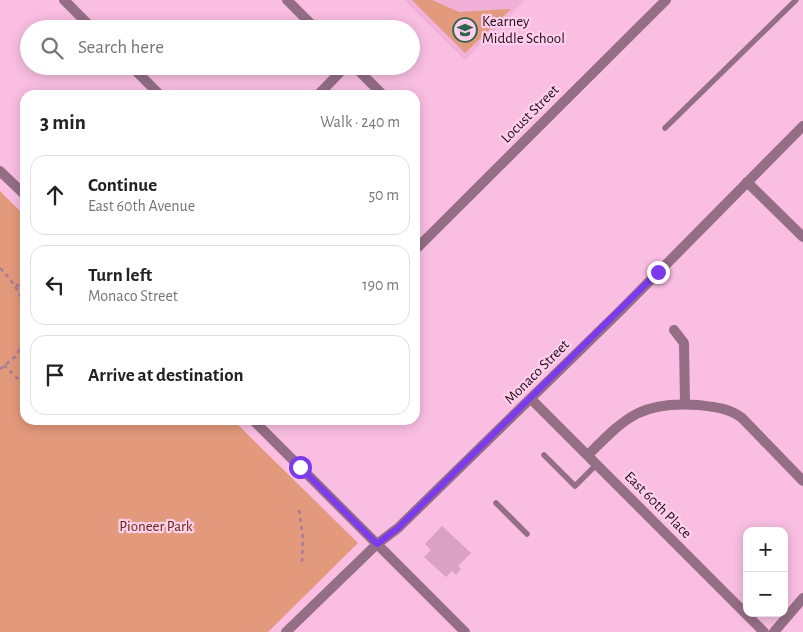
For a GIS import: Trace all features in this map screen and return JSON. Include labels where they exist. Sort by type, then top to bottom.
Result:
[{"type":"street","points":[[64,0],[84,20]]},
{"type":"street","points":[[287,0],[307,20]]},
{"type":"street","name":"Locust Street","points":[[420,245],[666,0]]},
{"type":"street","points":[[140,75],[155,90]]},
{"type":"street","points":[[323,90],[337,75]]},
{"type":"street","points":[[363,75],[378,90]]},
{"type":"street","name":"Monaco Street","points":[[286,632],[377,544],[398,528],[531,399],[803,126]]},
{"type":"street","points":[[0,171],[20,191]]},
{"type":"street","points":[[747,182],[803,237]]},
{"type":"street","points":[[674,330],[684,343],[685,404]]},
{"type":"street","name":"East 60th Place","points":[[531,399],[764,632]]},
{"type":"street","points":[[588,455],[621,422],[643,409],[685,404],[718,407],[733,411],[803,481]]},
{"type":"street","points":[[258,425],[465,632]]},
{"type":"street","points":[[774,632],[803,598]]},
{"type":"lane","points":[[665,128],[796,0]]},
{"type":"lane","points":[[544,455],[574,486],[597,464]]},
{"type":"lane","points":[[496,503],[527,534]]},
{"type":"path","points":[[0,268],[15,284],[20,293]]},
{"type":"path","points":[[15,284],[20,287]]},
{"type":"path","points":[[0,369],[16,356],[20,346]]},
{"type":"path","points":[[4,365],[20,381]]},
{"type":"path","points":[[299,510],[303,538],[302,562]]},
{"type":"shaded area","name":"Kearney Middle School","points":[[404,0],[525,0],[465,60]]},
{"type":"green space","points":[[412,0],[432,0],[459,12],[511,9],[465,53]]},
{"type":"green space","name":"Pioneer Park","points":[[0,191],[20,211],[20,425],[238,425],[358,543],[268,632],[0,632]]},
{"type":"building","points":[[442,526],[471,553],[458,566],[461,569],[456,575],[452,571],[446,577],[424,557],[431,550],[425,544]]},
{"type":"place","name":"Kearney Middle School","points":[[465,30]]},
{"type":"route","points":[[300,467],[377,544],[398,528],[658,272]]}]
